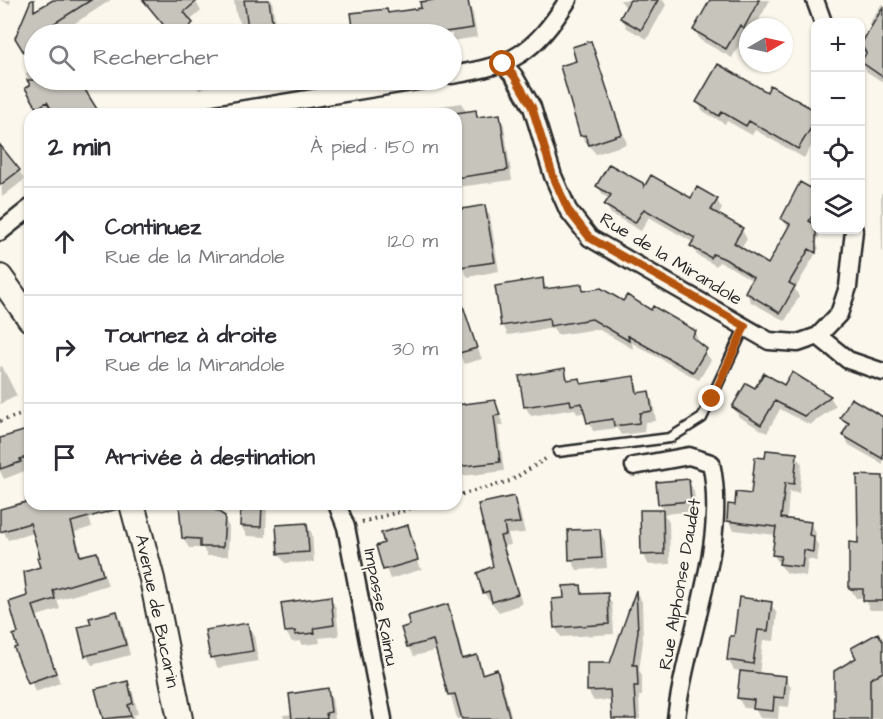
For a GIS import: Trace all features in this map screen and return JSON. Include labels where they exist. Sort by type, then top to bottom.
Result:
[{"type":"street","points":[[462,73],[503,64],[520,55],[541,37],[568,0]]},
{"type":"street","points":[[815,0],[822,18]]},
{"type":"street","name":"Rue de la Mirandole","points":[[503,64],[514,76],[532,107],[553,176],[568,210],[590,238],[769,341],[798,343],[818,336]]},
{"type":"street","points":[[252,108],[363,90]]},
{"type":"street","points":[[0,232],[24,213]]},
{"type":"street","points":[[854,234],[848,287],[839,314],[818,336],[848,360],[883,372]]},
{"type":"street","points":[[0,277],[24,311]]},
{"type":"street","name":"Rue Alphonse Daudet","points":[[634,466],[689,456],[711,463],[717,488],[708,559],[676,719]]},
{"type":"street","name":"Avenue de Bucarin","points":[[134,510],[152,579],[180,719]]},
{"type":"street","name":"Impasse Raimu","points":[[339,510],[346,527],[383,719]]},
{"type":"lane","name":"Rue de la Mirandole","points":[[558,452],[670,438],[702,418],[745,326]]},
{"type":"path","points":[[0,421],[24,414]]},
{"type":"path","points":[[462,494],[510,481],[558,452]]},
{"type":"path","points":[[346,527],[407,510]]},
{"type":"building","points":[[31,0],[34,0],[34,11],[53,0],[91,0],[53,24],[24,24],[24,53],[15,38]]},
{"type":"building","points":[[143,0],[198,0],[184,12],[192,24],[163,24]]},
{"type":"building","points":[[244,0],[269,0],[273,24],[248,24]]},
{"type":"building","points":[[468,0],[473,28],[462,30],[462,24],[353,24],[351,13],[387,9],[388,13],[421,8],[420,2]]},
{"type":"building","points":[[630,0],[658,0],[641,30],[620,18]]},
{"type":"building","points":[[710,0],[759,0],[749,18],[739,18],[739,27],[726,49],[693,30]]},
{"type":"building","points":[[883,7],[883,77],[865,65],[865,37]]},
{"type":"building","points":[[591,41],[622,134],[589,145],[585,135],[580,136],[560,66],[576,61],[572,47]]},
{"type":"building","points":[[718,64],[767,92],[770,85],[811,108],[811,128],[798,149],[749,121],[746,126],[722,112],[719,116],[696,102]]},
{"type":"building","points":[[26,90],[85,90],[96,108],[50,108],[47,102],[37,108]]},
{"type":"building","points":[[476,110],[477,117],[500,114],[508,170],[462,177],[462,112]]},
{"type":"building","points":[[0,145],[20,170],[0,185]]},
{"type":"building","points":[[609,164],[643,183],[644,187],[651,175],[691,198],[697,187],[718,199],[711,210],[743,228],[734,243],[768,264],[790,224],[781,219],[800,182],[811,188],[811,218],[809,221],[811,222],[811,234],[816,234],[816,253],[809,249],[789,283],[795,286],[780,313],[745,292],[753,277],[725,259],[713,254],[711,258],[690,246],[695,238],[644,209],[635,223],[604,205],[611,195],[596,186]]},
{"type":"building","points":[[485,205],[495,262],[462,267],[462,209]]},
{"type":"building","points":[[543,278],[544,289],[582,284],[583,291],[601,288],[623,301],[627,295],[651,310],[653,306],[696,331],[692,337],[707,349],[693,372],[628,336],[629,341],[592,319],[550,326],[549,318],[501,326],[495,286]]},
{"type":"building","points":[[462,303],[477,348],[462,352]]},
{"type":"building","points":[[565,368],[567,380],[580,378],[581,384],[634,376],[637,393],[649,391],[652,411],[640,413],[639,423],[614,426],[613,419],[587,423],[582,403],[571,405],[570,400],[524,407],[519,376]]},
{"type":"building","points":[[792,372],[831,396],[804,416],[775,401],[761,425],[732,407],[746,383],[755,388],[764,373],[784,385]]},
{"type":"building","points":[[851,398],[883,417],[883,459],[842,435],[849,423],[840,418]]},
{"type":"building","points":[[495,400],[500,415],[494,416],[500,462],[462,466],[462,404]]},
{"type":"building","points":[[24,431],[24,458],[20,459],[21,462],[0,469],[0,438]]},
{"type":"building","points":[[766,450],[797,453],[794,484],[785,483],[781,518],[811,522],[809,535],[814,536],[813,552],[804,550],[802,567],[779,564],[781,556],[772,555],[776,527],[727,521],[728,504],[735,505],[736,492],[751,494],[755,457],[765,458]]},
{"type":"building","points":[[857,475],[883,476],[883,601],[863,601],[863,589],[849,589],[849,542],[858,543]]},
{"type":"building","points":[[689,479],[691,501],[658,504],[656,482]]},
{"type":"building","points":[[514,496],[520,523],[504,524],[506,535],[500,536],[518,594],[492,602],[489,591],[483,593],[477,573],[493,566],[478,504]]},
{"type":"building","points":[[24,503],[24,510],[114,510],[71,522],[80,556],[97,552],[103,575],[53,590],[55,599],[33,606],[56,673],[28,683],[14,648],[17,647],[13,635],[18,633],[9,602],[27,596],[24,572],[40,567],[37,558],[40,557],[30,523],[0,532],[0,509]]},
{"type":"building","points":[[180,510],[216,510],[225,516],[223,547],[200,547],[200,539],[182,538]]},
{"type":"building","points":[[241,510],[262,510],[261,527],[240,526]]},
{"type":"building","points":[[640,510],[663,510],[664,554],[641,555]]},
{"type":"building","points":[[307,523],[309,552],[278,554],[276,525]]},
{"type":"building","points":[[408,525],[418,560],[383,570],[376,546],[384,543],[381,533]]},
{"type":"building","points":[[600,529],[602,558],[569,560],[568,530]]},
{"type":"building","points":[[581,585],[582,594],[608,593],[609,624],[554,628],[552,599],[564,598],[563,586]]},
{"type":"building","points":[[636,590],[638,631],[633,665],[637,665],[638,686],[634,686],[636,719],[612,719],[610,690],[587,691],[587,663],[610,663]]},
{"type":"building","points":[[331,596],[334,625],[314,628],[315,633],[295,635],[295,631],[285,632],[281,603]]},
{"type":"building","points":[[739,597],[772,602],[768,631],[758,630],[753,664],[727,660],[730,636],[734,636]]},
{"type":"building","points":[[448,604],[462,659],[477,655],[482,674],[497,669],[510,719],[462,719],[455,694],[448,695],[433,640],[407,647],[401,628],[410,625],[407,616]]},
{"type":"building","points":[[117,611],[126,645],[85,656],[78,627],[91,624],[89,618]]},
{"type":"building","points":[[248,623],[253,651],[210,658],[205,630]]},
{"type":"building","points":[[878,633],[883,642],[883,672],[870,679],[870,719],[834,719],[834,671],[856,658],[851,648]]},
{"type":"building","points":[[740,671],[786,676],[784,698],[774,697],[773,711],[753,709],[754,700],[737,698]]},
{"type":"building","points":[[128,681],[133,703],[128,705],[131,716],[103,719],[95,689]]},
{"type":"building","points":[[328,688],[331,712],[326,713],[327,719],[292,719],[289,694]]},
{"type":"route","points":[[503,64],[514,76],[532,107],[553,176],[568,210],[590,238],[745,326],[712,399]]}]
